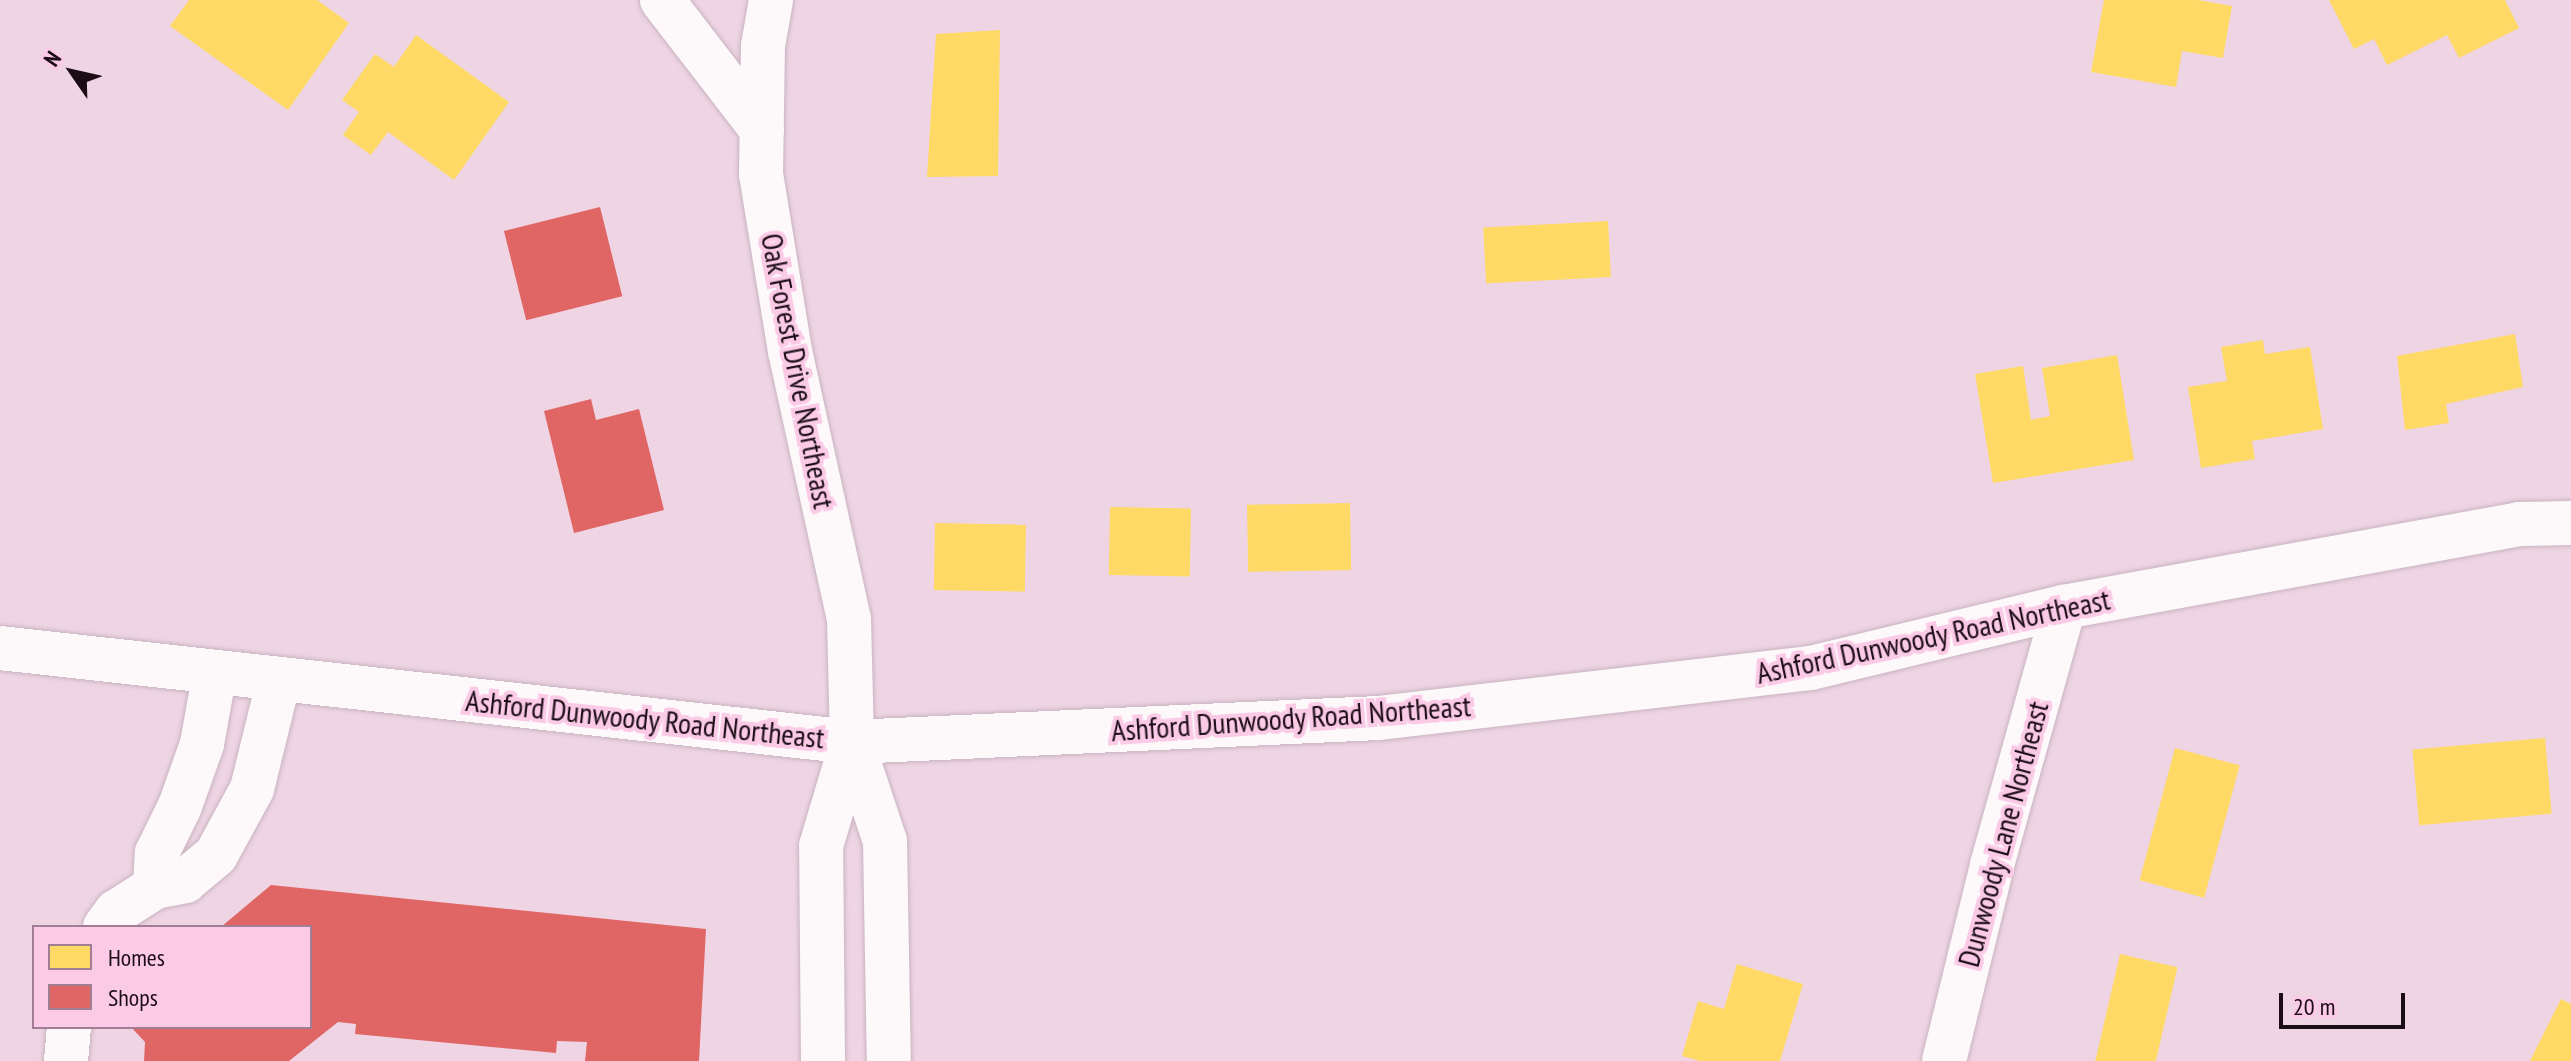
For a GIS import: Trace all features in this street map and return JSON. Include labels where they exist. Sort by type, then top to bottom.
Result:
[{"type":"main road","points":[[662,0],[762,130]]},
{"type":"main road","name":"Oak Forest Drive Northeast","points":[[771,0],[763,46],[761,174],[790,351],[849,619],[852,742]]},
{"type":"main road","name":"Ashford Dunwoody Road Northeast","points":[[0,648],[852,742],[1378,718],[1811,668],[2064,607],[2519,524],[2571,523]]},
{"type":"main road","name":"Dunwoody Lane Northeast","points":[[1944,1061],[1992,865],[2064,607]]},
{"type":"main road","points":[[155,887],[157,853],[180,806],[202,744],[215,672]]},
{"type":"main road","points":[[106,925],[116,912],[155,887],[185,881],[216,855],[252,789],[279,679]]},
{"type":"main road","points":[[823,1061],[821,846],[852,742]]},
{"type":"main road","points":[[852,742],[885,841],[889,1061]]},
{"type":"main road","points":[[66,1061],[69,1029]]},
{"type":"building: Homes","points":[[189,0],[317,0],[349,23],[288,110],[170,26]]},
{"type":"building: Homes","points":[[2104,0],[2198,0],[2232,6],[2223,58],[2182,51],[2176,87],[2091,72]]},
{"type":"building: Homes","points":[[2329,0],[2505,0],[2519,28],[2459,58],[2447,35],[2387,65],[2374,39],[2354,49]]},
{"type":"building: Homes","points":[[1000,30],[998,176],[927,177],[936,34]]},
{"type":"building: Homes","points":[[416,35],[509,102],[454,180],[388,132],[371,155],[343,135],[359,112],[342,100],[375,54],[394,67]]},
{"type":"building: Homes","points":[[1608,221],[1611,277],[1486,283],[1483,228]]},
{"type":"building: Homes","points":[[2515,334],[2523,387],[2446,404],[2449,423],[2405,430],[2397,356]]},
{"type":"building: Homes","points":[[2263,340],[2265,354],[2310,347],[2323,429],[2252,441],[2255,459],[2201,468],[2188,387],[2227,381],[2221,347]]},
{"type":"building: Homes","points":[[2117,355],[2134,460],[1993,483],[1975,374],[2023,366],[2031,420],[2050,416],[2042,368]]},
{"type":"building: Homes","points":[[1350,503],[1351,570],[1248,572],[1247,505]]},
{"type":"building: Homes","points":[[1110,507],[1191,508],[1190,576],[1109,575]]},
{"type":"building: Homes","points":[[935,523],[1026,525],[1025,592],[934,590]]},
{"type":"building: Homes","points":[[2545,738],[2552,814],[2419,825],[2413,750]]},
{"type":"building: Homes","points":[[2175,748],[2240,765],[2204,898],[2140,880]]},
{"type":"building: Homes","points":[[2120,954],[2177,967],[2156,1061],[2095,1061]]},
{"type":"building: Homes","points":[[1737,964],[1803,984],[1780,1061],[1700,1061],[1682,1056],[1698,1001],[1724,1009]]},
{"type":"building: Homes","points":[[2561,999],[2571,1004],[2571,1061],[2530,1061]]},
{"type":"building: Shops","points":[[600,207],[622,296],[526,320],[504,231]]},
{"type":"building: Shops","points":[[591,399],[596,420],[639,409],[664,510],[574,533],[544,411]]},
{"type":"building: Shops","points":[[271,885],[706,929],[699,1061],[585,1061],[587,1042],[557,1041],[556,1053],[355,1034],[356,1024],[338,1022],[289,1061],[144,1061],[145,1042],[133,1029],[312,1029],[312,925],[223,925]]}]
